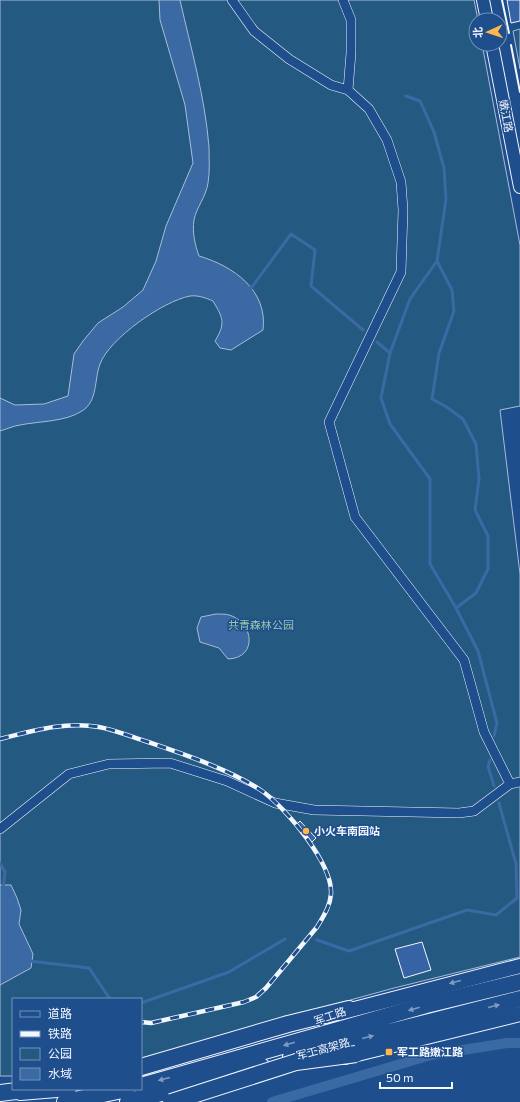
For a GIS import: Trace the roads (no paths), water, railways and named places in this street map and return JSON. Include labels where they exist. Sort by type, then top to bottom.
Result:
[{"type":"highway","name":"军工高架路","points":[[142,1086],[426,1005],[520,982]]},
{"type":"highway","name":"军工高架路","points":[[128,1102],[333,1046],[520,999]]},
{"type":"highway","points":[[142,1067],[288,1024],[350,1009]]},
{"type":"highway","points":[[170,1102],[296,1062],[356,1054]]},
{"type":"highway","points":[[0,1093],[24,1090]]},
{"type":"highway","points":[[65,1102],[122,1090]]},
{"type":"main road","name":"军工路","points":[[142,1073],[287,1031],[350,1009],[520,966]]},
{"type":"main road","points":[[356,1054],[520,1014]]},
{"type":"main road","points":[[0,1093],[52,1090]]},
{"type":"street","points":[[232,0],[254,32],[289,59],[332,85],[348,90],[369,109],[387,140],[401,182],[403,210],[401,272],[329,422],[355,517],[464,660],[484,732],[510,784]]},
{"type":"street","points":[[483,0],[485,12]]},
{"type":"street","points":[[344,1],[350,20],[351,54],[348,90]]},
{"type":"street","name":"嫩江路","points":[[494,52],[520,187]]},
{"type":"street","points":[[3,826],[70,774],[109,764],[170,763],[227,781],[275,803],[314,810],[459,813],[474,811],[510,784],[520,782]]},
{"type":"water","points":[[159,0],[180,0],[197,73],[207,128],[209,147],[208,183],[193,225],[195,243],[199,256],[224,266],[236,273],[246,282],[260,303],[263,316],[263,330],[231,350],[220,348],[215,341],[221,330],[222,321],[213,301],[196,296],[179,299],[138,322],[105,354],[98,370],[95,390],[91,402],[82,411],[75,415],[60,419],[17,425],[0,431],[0,398],[15,405],[44,404],[68,396],[74,354],[83,341],[98,323],[123,307],[143,290],[156,261],[166,226],[193,163],[185,105],[160,20]]},
{"type":"water","points":[[216,614],[228,615],[237,619],[244,625],[248,632],[248,646],[244,653],[238,657],[228,659],[219,648],[200,642],[197,628],[201,617]]},
{"type":"water","points":[[0,885],[11,885],[21,910],[19,924],[33,954],[31,968],[0,985]]},
{"type":"waterway","points":[[406,96],[420,101],[434,132],[444,168],[446,199],[437,261],[452,290],[454,311],[439,353],[432,399],[463,419],[476,444],[479,479],[475,510],[488,536],[488,569],[476,593],[456,608]]},
{"type":"waterway","points":[[249,291],[291,234],[315,250],[311,286],[363,330]]},
{"type":"waterway","points":[[390,353],[410,299],[437,261]]},
{"type":"waterway","points":[[377,342],[390,353],[381,398],[390,424],[430,479],[430,564],[456,608],[478,651],[497,723],[494,736]]},
{"type":"waterway","points":[[490,760],[488,766],[494,786]]},
{"type":"waterway","points":[[317,940],[349,951],[467,910],[496,915],[517,898],[516,864],[499,803]]},
{"type":"waterway","points":[[0,863],[5,872],[3,888]]},
{"type":"waterway","points":[[142,1003],[229,972],[285,939]]},
{"type":"waterway","points":[[30,961],[89,968],[109,998]]},
{"type":"waterway","points":[[272,1102],[431,1055],[507,1043],[520,1043]]},
{"type":"railway","points":[[0,739],[61,726],[86,725],[117,732],[222,769],[250,783],[272,799],[295,823],[316,853],[324,868],[330,882],[331,894],[328,908],[324,916],[317,927],[266,988],[256,997],[244,1002],[151,1023],[142,1022]]},
{"type":"place","name":"小火车南园站","points":[[306,831]]},
{"type":"place","name":"军工路嫩江路","points":[[389,1052]]},
{"type":"park label","name":"共青森林公园","points":[[261,625]]}]
